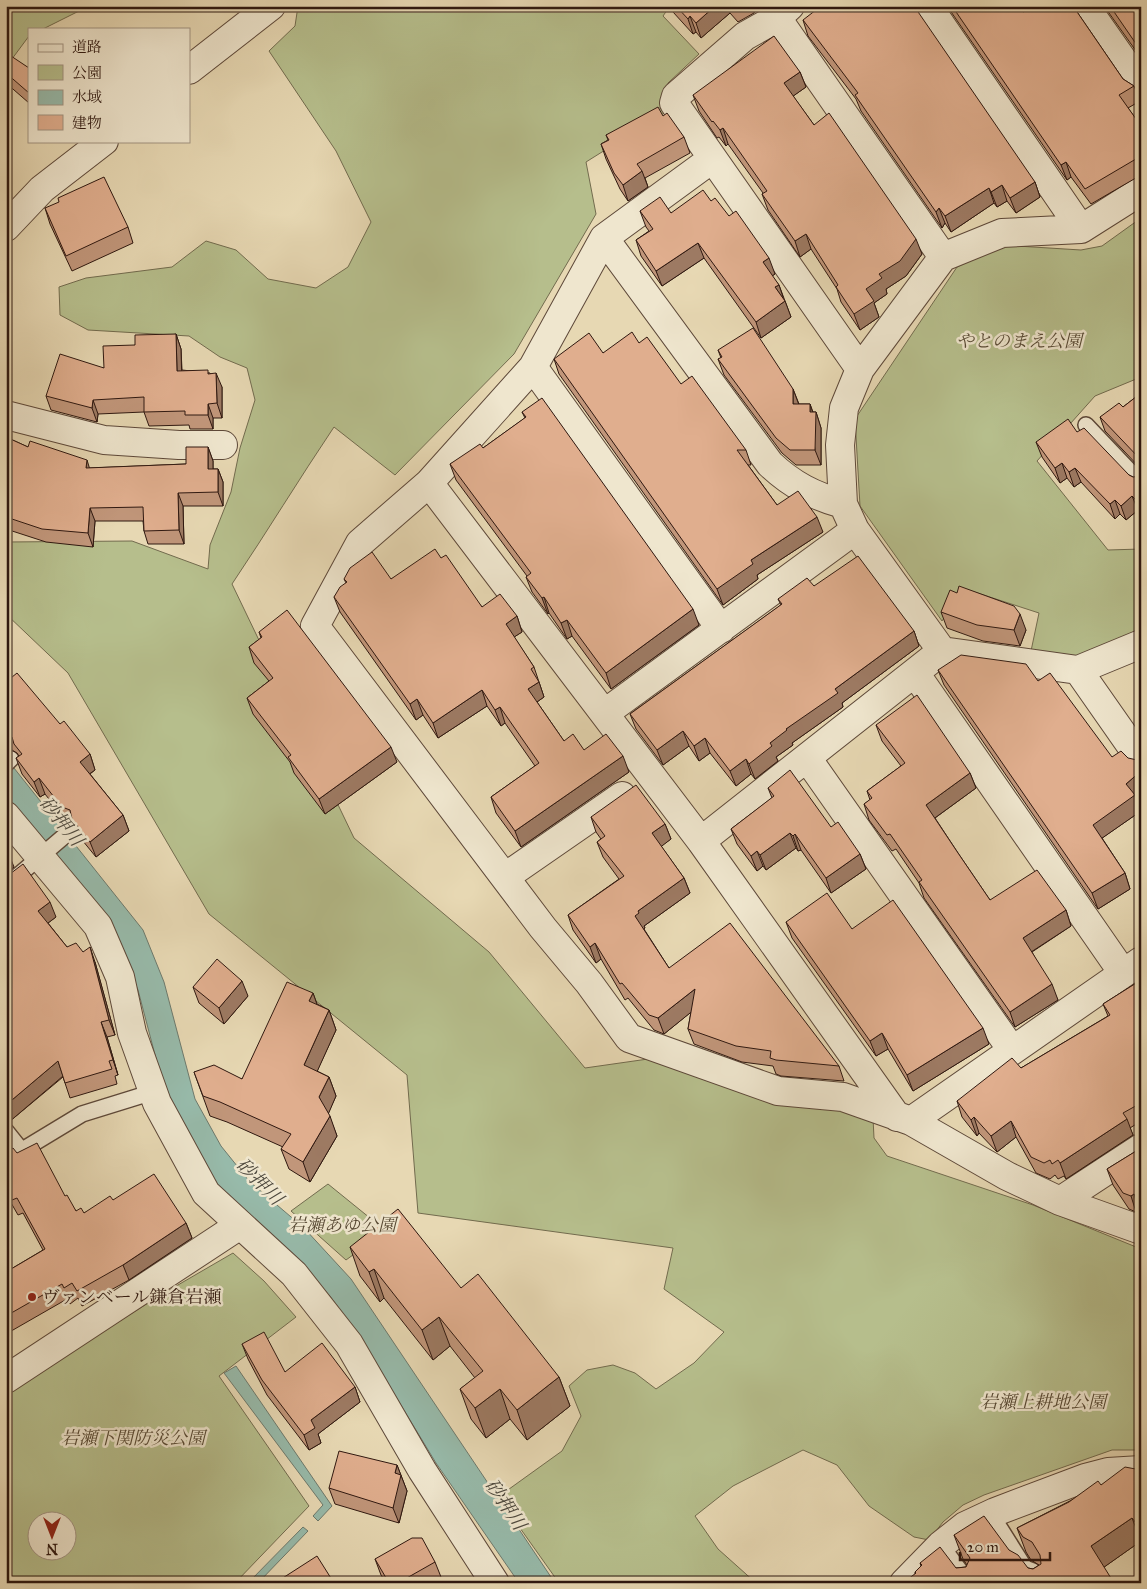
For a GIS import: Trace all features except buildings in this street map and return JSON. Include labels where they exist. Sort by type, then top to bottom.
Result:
[{"type":"street","points":[[190,69],[271,6]]},
{"type":"street","points":[[928,6],[1081,228]]},
{"type":"street","points":[[1085,6],[1141,86]]},
{"type":"street","points":[[860,369],[674,103],[676,96],[745,36],[783,12],[943,257]]},
{"type":"street","points":[[6,227],[42,189],[103,142]]},
{"type":"street","points":[[712,159],[604,238],[532,367],[430,483],[360,543],[315,626],[543,928],[589,983],[629,1038],[778,1091],[843,1097],[904,1119],[1007,1176],[1060,1201],[1141,1230]]},
{"type":"street","points":[[1141,191],[1081,228],[1002,232],[943,257],[860,369],[844,408],[840,445],[843,504],[855,530],[942,651],[1078,670],[1141,644]]},
{"type":"street","points":[[604,238],[770,464],[787,480],[816,496],[843,504]]},
{"type":"street","points":[[532,367],[721,629]]},
{"type":"street","points":[[6,415],[104,440],[179,445],[223,445]]},
{"type":"street","points":[[430,483],[701,841],[904,1119]]},
{"type":"street","points":[[605,713],[855,530]]},
{"type":"street","points":[[701,841],[942,651]]},
{"type":"street","points":[[1078,670],[1141,760]]},
{"type":"street","points":[[904,1119],[1012,1050],[1132,967],[915,673]]},
{"type":"street","points":[[806,758],[1012,1050]]},
{"type":"street","points":[[506,877],[650,776]]},
{"type":"street","points":[[6,816],[41,855],[98,926],[120,977],[132,1033],[157,1104],[206,1193],[294,1274],[349,1344],[422,1470],[496,1583]]},
{"type":"street","points":[[1060,1201],[1141,1148]]},
{"type":"street","points":[[6,1379],[240,1225]]},
{"type":"street","points":[[904,1583],[941,1545],[965,1526],[991,1514],[1086,1478],[1108,1472],[1141,1470]]},
{"type":"lane","points":[[1086,425],[1141,483]]},
{"type":"lane","points":[[6,886],[69,832]]},
{"type":"lane","points":[[6,1160],[82,1114],[153,1092]]},
{"type":"lane","points":[[6,1130],[22,1151]]},
{"type":"lane","points":[[991,1514],[1025,1568],[1033,1571],[1041,1583]]},
{"type":"lane","points":[[941,1545],[969,1583]]},
{"type":"green space","points":[[6,6],[89,6],[45,28],[28,28],[28,37],[6,67]]},
{"type":"green space","name":"岩瀬上耕地公園","points":[[298,6],[670,6],[663,16],[699,54],[668,83],[669,110],[586,162],[596,214],[514,354],[395,475],[334,427],[232,584],[354,838],[489,952],[585,1068],[648,1059],[846,1109],[873,1118],[874,1138],[887,1156],[1033,1205],[1141,1249],[1141,1450],[1112,1450],[984,1495],[963,1505],[943,1522],[929,1540],[914,1537],[869,1506],[837,1465],[803,1450],[733,1486],[695,1516],[718,1549],[756,1583],[559,1583],[498,1497],[562,1451],[581,1416],[569,1386],[587,1370],[613,1365],[635,1373],[656,1389],[694,1363],[724,1332],[664,1289],[673,1248],[418,1213],[407,1075],[209,914],[68,673],[6,614],[6,542],[132,541],[208,569],[210,545],[231,492],[240,448],[255,400],[247,368],[220,357],[189,336],[88,330],[60,315],[59,287],[86,278],[172,267],[206,241],[236,250],[268,279],[316,288],[348,267],[371,222],[336,151],[269,51],[295,26]]},
{"type":"green space","name":"やとのまえ公園","points":[[1141,218],[1141,377],[1095,396],[1037,461],[1108,550],[1141,549],[1141,633],[1078,658],[1031,651],[1039,613],[965,589],[942,621],[860,506],[855,419],[957,267],[1001,245],[1081,250],[1102,246]]},
{"type":"green space","name":"岩瀬あゆ公園","points":[[328,1184],[386,1231],[346,1260],[291,1211]]},
{"type":"green space","name":"岩瀬下関防災公園","points":[[233,1253],[264,1281],[296,1317],[219,1376],[309,1506],[235,1583],[6,1583],[6,1393],[159,1296]]},
{"type":"water","name":"砂押川","points":[[6,758],[143,930],[164,982],[195,1099],[221,1146],[250,1182],[304,1228],[351,1279],[555,1583],[519,1583],[436,1463],[362,1341],[330,1296],[284,1247],[231,1201],[199,1162],[169,1108],[138,990],[119,944],[6,801]]},
{"type":"water","points":[[236,1366],[332,1506],[318,1521],[313,1516],[323,1505],[224,1373]]},
{"type":"water","points":[[303,1527],[308,1531],[258,1583],[248,1583]]},
{"type":"place","name":"ヴァンベール鎌倉岩瀬","points":[[32,1297]]}]
